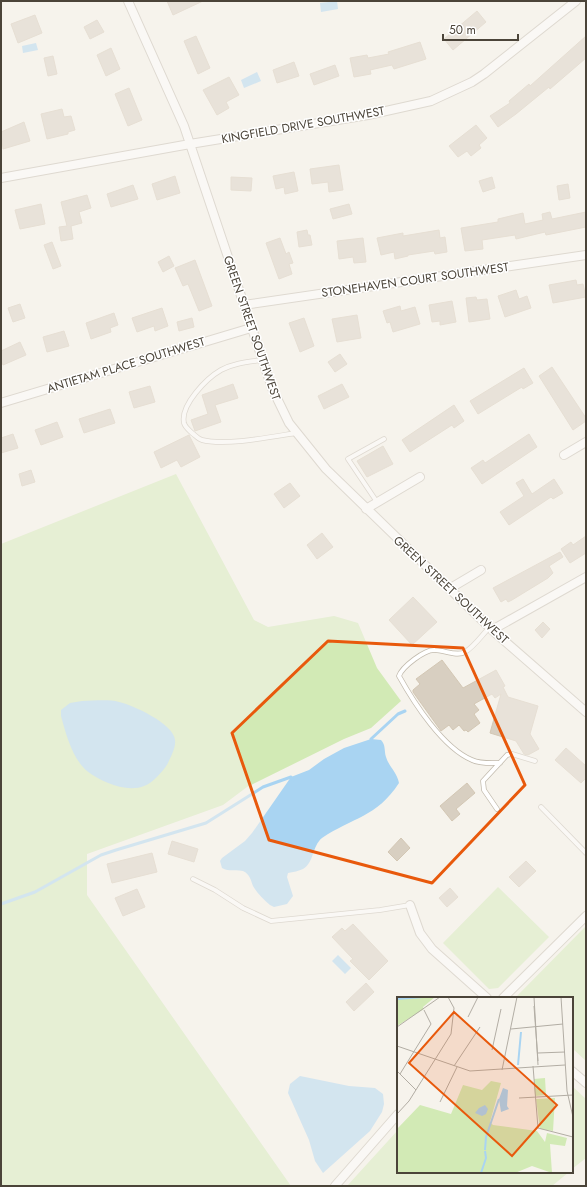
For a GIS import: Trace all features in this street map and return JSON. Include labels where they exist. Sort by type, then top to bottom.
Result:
[{"type":"street","name":"GREEN STREET SOUTHWEST","points":[[128,1],[181,119],[262,360],[280,407],[296,433],[326,469],[449,589],[491,629],[586,712]]},
{"type":"street","name":"KINGFIELD DRIVE SOUTHWEST","points":[[1,178],[190,144],[368,115],[431,101],[472,82],[484,74],[576,1]]},
{"type":"street","name":"STONEHAVEN COURT SOUTHWEST","points":[[244,305],[586,255]]},
{"type":"street","name":"ANTIETAM PLACE SOUTHWEST","points":[[1,403],[251,328]]},
{"type":"street","points":[[564,455],[586,442]]},
{"type":"street","points":[[366,509],[420,477]]},
{"type":"street","points":[[449,589],[481,570]]},
{"type":"street","points":[[491,629],[586,577]]},
{"type":"street","points":[[410,905],[420,932],[432,949],[486,997]]},
{"type":"street","points":[[505,997],[586,916]]},
{"type":"street","points":[[573,1072],[586,1083]]},
{"type":"street","points":[[335,1186],[397,1115]]},
{"type":"lane","points":[[262,360],[238,363],[221,370],[209,378],[193,397],[186,413],[184,423],[187,428],[200,439],[217,442],[296,433]]},
{"type":"lane","points":[[377,502],[348,459],[384,439]]},
{"type":"lane","points":[[491,629],[466,652],[460,654],[433,650],[426,652],[401,670],[399,676],[424,713],[448,742],[470,760],[500,763]]},
{"type":"lane","points":[[497,809],[484,790],[482,785],[483,781],[507,755],[512,754],[535,761]]},
{"type":"lane","points":[[541,807],[586,853]]},
{"type":"lane","points":[[193,879],[215,890],[243,908],[271,921],[364,912],[410,905]]},
{"type":"highlighted area","points":[[328,641],[463,648],[525,785],[432,883],[269,840],[232,733]]},
{"type":"green space","points":[[176,474],[254,620],[268,627],[334,616],[358,623],[377,668],[401,701],[371,728],[344,739],[247,787],[223,805],[87,854],[87,895],[291,1186],[1,1186],[1,544]]},
{"type":"green space","points":[[498,887],[549,937],[498,988],[489,989],[443,943]]},
{"type":"green space","points":[[586,926],[586,1061],[573,1049],[573,997],[517,996]]},
{"type":"green space","points":[[573,1087],[586,1099],[586,1158],[573,1168]]},
{"type":"green space","points":[[397,1131],[397,1173],[568,1173],[552,1186],[347,1186]]},
{"type":"water","points":[[337,1],[338,9],[321,12],[320,3]]},
{"type":"water","points":[[36,43],[38,50],[23,53],[22,46]]},
{"type":"water","points":[[257,72],[261,81],[244,88],[241,80]]},
{"type":"water","points":[[101,700],[119,702],[143,711],[168,728],[173,734],[175,746],[168,763],[158,776],[144,786],[130,788],[114,785],[99,779],[87,771],[74,753],[67,738],[61,716],[61,710],[70,703]]},
{"type":"water","points":[[371,739],[381,740],[383,742],[387,761],[397,776],[399,783],[390,795],[373,810],[322,838],[316,845],[307,866],[301,870],[288,873],[287,877],[293,896],[287,904],[274,907],[270,905],[256,891],[249,876],[245,872],[222,868],[220,861],[222,858],[245,841],[252,833],[291,777],[309,770],[324,759],[344,748]]},
{"type":"water","points":[[338,955],[351,968],[345,974],[332,961]]},
{"type":"water","points":[[300,1076],[349,1086],[375,1088],[383,1094],[384,1104],[382,1112],[370,1131],[323,1173],[315,1161],[309,1140],[288,1093],[290,1084]]},
{"type":"building","points":[[167,1],[203,1],[173,15]]},
{"type":"building","points":[[477,11],[486,22],[453,50],[444,39]]},
{"type":"building","points":[[35,15],[42,33],[18,43],[11,24]]},
{"type":"building","points":[[97,20],[104,32],[90,39],[84,27]]},
{"type":"building","points":[[196,36],[210,68],[198,74],[184,41]]},
{"type":"building","points":[[586,36],[586,58],[550,89],[549,87],[498,127],[490,116],[510,103],[509,101],[529,84],[530,86]]},
{"type":"building","points":[[420,42],[426,59],[394,69],[392,65],[370,70],[371,74],[354,77],[350,58],[367,55],[368,58],[389,54],[388,52]]},
{"type":"building","points":[[111,48],[120,69],[106,76],[97,55]]},
{"type":"building","points":[[53,56],[57,74],[48,76],[44,58]]},
{"type":"building","points":[[294,62],[299,76],[277,83],[273,70]]},
{"type":"building","points":[[335,65],[339,76],[314,85],[310,74]]},
{"type":"building","points":[[229,77],[239,95],[226,102],[229,108],[217,115],[203,90]]},
{"type":"building","points":[[129,88],[142,120],[128,126],[115,94]]},
{"type":"building","points":[[62,109],[64,117],[71,116],[75,130],[68,132],[68,134],[47,139],[41,114]]},
{"type":"building","points":[[24,122],[30,141],[3,149],[1,132]]},
{"type":"building","points":[[476,125],[487,138],[479,145],[481,148],[471,156],[467,151],[458,157],[449,146]]},
{"type":"building","points":[[339,165],[343,190],[329,192],[328,182],[312,184],[310,169]]},
{"type":"building","points":[[294,172],[298,191],[285,194],[284,187],[276,189],[273,176]]},
{"type":"building","points":[[175,176],[180,193],[157,200],[152,184]]},
{"type":"building","points":[[231,177],[252,178],[251,191],[231,190]]},
{"type":"building","points":[[492,177],[495,188],[483,192],[479,181]]},
{"type":"building","points":[[568,184],[570,198],[559,200],[557,186]]},
{"type":"building","points":[[133,185],[138,199],[111,207],[107,194]]},
{"type":"building","points":[[87,195],[91,208],[79,212],[82,223],[71,226],[73,239],[61,241],[59,227],[67,226],[61,202]]},
{"type":"building","points":[[41,204],[45,224],[20,229],[15,210]]},
{"type":"building","points":[[349,204],[352,214],[333,219],[330,209]]},
{"type":"building","points":[[550,212],[552,219],[586,212],[586,227],[546,235],[545,232],[516,239],[515,235],[482,240],[483,249],[465,251],[461,228],[498,222],[498,219],[523,213],[525,224],[543,220],[542,214]]},
{"type":"building","points":[[307,230],[308,235],[310,235],[312,245],[299,247],[297,232]]},
{"type":"building","points":[[439,230],[440,238],[445,237],[447,252],[435,254],[434,251],[408,255],[395,259],[394,252],[381,255],[377,238],[403,233],[403,236]]},
{"type":"building","points":[[280,238],[286,254],[289,252],[293,263],[289,264],[292,274],[279,279],[266,243]]},
{"type":"building","points":[[363,238],[366,262],[354,263],[353,257],[339,259],[337,241]]},
{"type":"building","points":[[52,242],[61,266],[53,269],[44,245]]},
{"type":"building","points":[[169,256],[174,266],[163,272],[158,262]]},
{"type":"building","points":[[195,260],[212,306],[199,311],[188,284],[183,286],[175,268]]},
{"type":"building","points":[[576,280],[577,285],[583,284],[586,297],[553,303],[549,285]]},
{"type":"building","points":[[516,290],[519,299],[527,296],[531,308],[505,317],[498,296]]},
{"type":"building","points":[[476,297],[477,300],[487,299],[490,319],[469,322],[466,298]]},
{"type":"building","points":[[452,301],[456,322],[440,325],[440,321],[432,322],[429,305]]},
{"type":"building","points":[[20,304],[25,318],[13,322],[8,308]]},
{"type":"building","points":[[400,306],[401,311],[415,307],[420,324],[393,332],[390,322],[387,323],[383,311]]},
{"type":"building","points":[[162,308],[168,326],[155,331],[154,326],[137,332],[132,318]]},
{"type":"building","points":[[114,313],[118,325],[110,328],[111,332],[91,339],[86,323]]},
{"type":"building","points":[[357,315],[361,338],[337,342],[332,319]]},
{"type":"building","points":[[192,318],[194,327],[179,331],[177,322]]},
{"type":"building","points":[[304,318],[314,346],[300,352],[289,323]]},
{"type":"building","points":[[64,331],[69,346],[47,352],[43,337]]},
{"type":"building","points":[[20,342],[26,355],[3,365],[1,360],[1,351]]},
{"type":"building","points":[[340,354],[347,364],[335,372],[328,362]]},
{"type":"building","points":[[552,367],[586,418],[586,421],[573,430],[539,376]]},
{"type":"building","points":[[524,368],[533,383],[523,389],[522,387],[478,414],[470,401]]},
{"type":"building","points":[[233,384],[238,398],[215,405],[221,422],[195,431],[191,420],[208,414],[202,395]]},
{"type":"building","points":[[342,384],[349,397],[324,409],[318,396]]},
{"type":"building","points":[[150,386],[155,402],[134,408],[129,392]]},
{"type":"building","points":[[454,405],[464,421],[454,428],[452,425],[410,452],[402,440]]},
{"type":"building","points":[[110,409],[115,423],[84,433],[79,419]]},
{"type":"building","points":[[57,422],[63,437],[41,445],[35,430]]},
{"type":"building","points":[[13,434],[18,448],[1,453],[1,438]]},
{"type":"building","points":[[529,434],[537,447],[482,484],[471,468],[483,460],[485,463]]},
{"type":"building","points":[[189,435],[200,457],[181,467],[177,460],[161,468],[154,452]]},
{"type":"building","points":[[383,446],[393,464],[367,477],[357,461]]},
{"type":"building","points":[[31,470],[35,482],[22,486],[19,474]]},
{"type":"building","points":[[523,479],[532,494],[554,479],[563,493],[553,499],[551,497],[509,525],[500,512],[524,496],[516,483]]},
{"type":"building","points":[[290,483],[300,496],[284,508],[274,494]]},
{"type":"building","points":[[322,533],[333,547],[317,559],[307,545]]},
{"type":"building","points":[[586,536],[586,553],[570,563],[561,549],[571,542],[573,545]]},
{"type":"building","points":[[560,552],[563,557],[549,566],[553,573],[548,578],[512,600],[508,602],[506,599],[501,602],[493,588]]},
{"type":"building","points":[[413,597],[437,622],[412,645],[389,620]]},
{"type":"building","points":[[543,622],[550,629],[542,638],[535,630]]},
{"type":"building","points":[[442,660],[463,688],[496,670],[505,686],[503,687],[508,697],[538,706],[530,734],[539,749],[528,755],[524,754],[516,741],[490,733],[501,694],[495,698],[492,694],[474,704],[479,710],[474,714],[480,723],[468,732],[466,730],[464,731],[459,725],[453,730],[449,725],[441,731],[413,690],[420,684],[416,679]]},
{"type":"building","points":[[566,748],[586,766],[586,778],[581,783],[555,760]]},
{"type":"building","points":[[467,783],[475,793],[456,809],[460,814],[452,821],[440,806]]},
{"type":"building","points":[[401,838],[410,848],[397,861],[388,852]]},
{"type":"building","points":[[172,841],[198,849],[194,862],[168,854]]},
{"type":"building","points":[[152,853],[157,872],[112,883],[107,864]]},
{"type":"building","points":[[526,861],[536,871],[519,887],[509,877]]},
{"type":"building","points":[[450,888],[458,897],[447,907],[439,898]]},
{"type":"building","points":[[137,889],[145,907],[123,916],[115,898]]},
{"type":"building","points":[[353,924],[388,961],[369,980],[350,961],[353,959],[332,937],[342,928],[345,931]]},
{"type":"building","points":[[366,983],[374,992],[354,1011],[346,1002]]},
{"type":"waterway","points":[[373,742],[371,739],[398,714],[405,711]]},
{"type":"waterway","points":[[1,904],[35,892],[101,855],[206,823],[263,787],[291,777],[293,780]]}]
